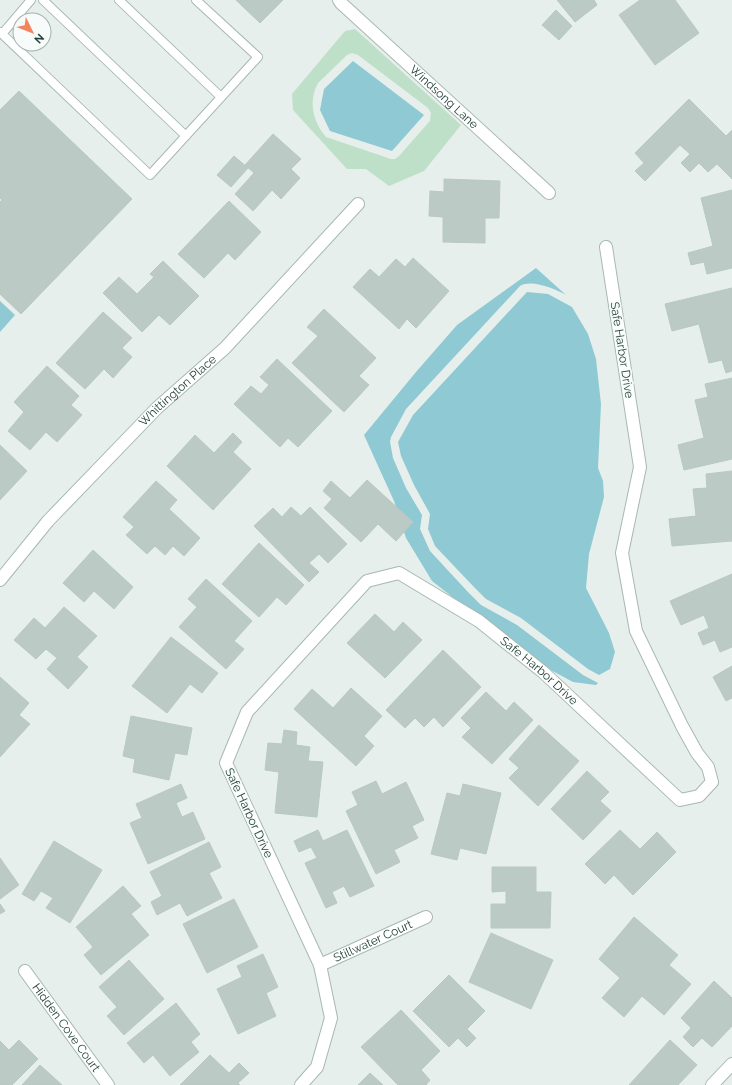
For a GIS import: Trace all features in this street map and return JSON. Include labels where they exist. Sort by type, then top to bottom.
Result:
[{"type":"street","name":"Windsong Lane","points":[[339,0],[340,3],[549,193]]},
{"type":"street","name":"Whittington Place","points":[[0,580],[48,521],[157,408],[225,348],[358,204]]},
{"type":"street","name":"Safe Harbor Drive","points":[[301,1085],[317,1067],[331,1018],[320,965],[226,763],[247,712],[367,581],[399,573],[479,621],[543,672],[680,800],[699,796],[712,782],[708,768],[697,753],[682,726],[636,631],[622,553],[640,467],[606,247]]},
{"type":"street","name":"Stillwater Court","points":[[320,965],[426,917]]},
{"type":"street","name":"Hidden Cove Court","points":[[25,971],[108,1085]]},
{"type":"street","points":[[712,1085],[732,1064]]},
{"type":"lane","points":[[31,0],[1,33],[150,174],[258,57],[196,0]]},
{"type":"lane","points":[[43,0],[186,136]]},
{"type":"lane","points":[[119,0],[221,97]]},
{"type":"green space","points":[[355,29],[461,125],[424,171],[389,186],[366,169],[347,169],[293,110],[292,94],[345,31]],"holes":[[[352,53],[358,55],[428,108],[431,113],[430,121],[395,159],[391,159],[326,137],[315,118],[313,111],[313,97],[318,83],[347,55]]]},
{"type":"water","points":[[353,61],[424,115],[392,151],[330,131],[320,110],[324,89]]},
{"type":"water","points":[[536,268],[566,295],[537,284],[525,284],[520,286],[406,409],[391,437],[390,442],[393,458],[406,488],[422,515],[420,529],[430,551],[481,605],[517,625],[583,675],[598,683],[596,685],[573,682],[534,661],[432,581],[406,538],[394,501],[364,435],[457,325]]},
{"type":"water","points":[[527,292],[548,294],[572,307],[588,334],[596,359],[601,404],[598,468],[603,481],[604,497],[589,554],[586,588],[609,633],[615,652],[610,669],[599,675],[588,669],[521,618],[486,599],[435,546],[428,529],[430,514],[414,485],[401,456],[398,442],[413,415]]},
{"type":"water","points":[[0,301],[15,315],[0,332]]},
{"type":"building","points":[[236,0],[283,0],[260,23]]},
{"type":"building","points":[[557,0],[594,0],[597,5],[575,22]]},
{"type":"building","points":[[640,0],[675,0],[699,33],[655,65],[619,15]]},
{"type":"building","points":[[556,10],[572,26],[559,40],[542,25]]},
{"type":"building","points":[[19,91],[132,199],[21,314],[0,294],[0,202],[2,200],[0,198],[0,110]]},
{"type":"building","points":[[689,99],[726,136],[732,130],[732,179],[717,164],[708,172],[699,163],[690,172],[681,163],[690,154],[680,145],[645,181],[635,171],[644,163],[635,153]]},
{"type":"building","points":[[273,134],[301,159],[291,169],[300,178],[281,199],[272,190],[253,211],[235,194],[254,173],[245,165]]},
{"type":"building","points":[[234,156],[248,168],[231,187],[217,175]]},
{"type":"building","points":[[444,179],[500,181],[499,218],[485,218],[485,243],[443,242],[443,217],[429,216],[430,191],[444,192]]},
{"type":"building","points":[[732,190],[732,268],[707,274],[704,262],[691,265],[688,253],[713,246],[701,198]]},
{"type":"building","points":[[229,201],[261,232],[235,260],[228,253],[204,278],[178,254]]},
{"type":"building","points":[[413,258],[449,291],[416,328],[407,319],[399,329],[353,287],[370,269],[379,277],[396,259],[405,267]]},
{"type":"building","points":[[163,261],[199,296],[170,325],[159,315],[142,332],[103,293],[119,277],[137,294],[154,277],[150,274]]},
{"type":"building","points":[[732,288],[732,371],[726,373],[722,360],[709,363],[699,324],[672,331],[665,304]]},
{"type":"building","points":[[324,309],[376,358],[359,376],[369,385],[344,412],[292,363],[318,336],[307,327]]},
{"type":"building","points":[[103,312],[132,338],[122,348],[132,357],[113,378],[104,369],[85,389],[56,363]]},
{"type":"building","points":[[277,359],[332,411],[298,447],[288,438],[280,447],[234,404],[251,386],[261,394],[269,385],[260,377]]},
{"type":"building","points":[[47,366],[79,396],[71,405],[82,415],[57,442],[46,432],[30,450],[8,431],[24,412],[14,402]]},
{"type":"building","points":[[732,378],[732,459],[684,470],[678,445],[704,438],[695,400],[708,397],[705,384]]},
{"type":"building","points":[[233,433],[242,442],[233,452],[251,469],[213,510],[167,466],[195,435],[214,453]]},
{"type":"building","points":[[0,445],[27,471],[0,500]]},
{"type":"building","points":[[732,471],[732,541],[672,546],[669,519],[696,516],[693,489],[707,488],[706,474]]},
{"type":"building","points":[[367,480],[413,522],[396,541],[378,524],[361,542],[324,508],[332,499],[323,491],[331,481],[350,498]]},
{"type":"building","points":[[156,481],[177,500],[169,509],[200,538],[184,556],[173,546],[165,555],[155,546],[147,554],[126,535],[134,527],[123,517]]},
{"type":"building","points":[[291,507],[301,516],[310,507],[347,544],[328,563],[319,554],[309,563],[319,572],[309,582],[254,526],[273,508],[282,517]]},
{"type":"building","points":[[259,543],[304,585],[286,605],[277,597],[259,617],[222,584]]},
{"type":"building","points":[[93,550],[133,587],[114,609],[94,591],[84,602],[63,583]]},
{"type":"building","points":[[732,574],[732,647],[720,652],[715,640],[703,645],[698,633],[709,628],[704,615],[681,625],[670,601]]},
{"type":"building","points":[[206,579],[252,621],[234,641],[244,649],[226,669],[179,627],[197,607],[188,599]]},
{"type":"building","points":[[64,607],[97,636],[77,657],[88,667],[68,689],[47,669],[57,658],[46,649],[36,659],[14,640],[34,618],[45,628]]},
{"type":"building","points":[[375,614],[394,632],[403,622],[422,640],[385,678],[347,643]]},
{"type":"building","points":[[171,637],[218,673],[202,693],[190,684],[167,713],[132,686]]},
{"type":"building","points":[[443,650],[481,687],[443,727],[434,717],[424,727],[415,718],[405,728],[386,710]]},
{"type":"building","points":[[732,666],[732,698],[726,701],[713,677]]},
{"type":"building","points":[[0,677],[29,703],[19,715],[30,724],[0,757]]},
{"type":"building","points":[[351,688],[382,716],[364,736],[374,746],[356,766],[294,709],[312,689],[333,708]]},
{"type":"building","points":[[486,692],[506,711],[514,702],[533,720],[492,764],[462,737],[471,728],[461,718]]},
{"type":"building","points":[[131,716],[192,728],[187,755],[175,753],[169,780],[133,772],[135,759],[123,756]]},
{"type":"building","points":[[539,725],[579,761],[538,806],[509,778],[519,768],[509,759]]},
{"type":"building","points":[[284,730],[297,732],[296,745],[310,747],[308,761],[323,762],[317,817],[275,813],[279,772],[265,770],[268,743],[282,744]]},
{"type":"building","points":[[587,771],[609,792],[600,801],[611,811],[583,840],[551,809]]},
{"type":"building","points":[[376,781],[382,794],[406,782],[424,820],[412,826],[418,838],[394,850],[400,862],[376,874],[346,811],[358,805],[352,792]]},
{"type":"building","points":[[181,784],[187,798],[176,803],[182,817],[193,812],[205,839],[148,864],[130,823],[142,818],[136,804]]},
{"type":"building","points":[[463,784],[501,793],[486,854],[460,848],[457,860],[431,854],[447,793],[460,796]]},
{"type":"building","points":[[318,830],[323,841],[347,830],[374,886],[350,897],[344,886],[332,892],[337,903],[326,908],[305,863],[317,858],[311,847],[299,852],[294,841]]},
{"type":"building","points":[[620,830],[640,849],[657,832],[676,852],[633,895],[614,875],[605,884],[585,864]]},
{"type":"building","points":[[54,841],[102,870],[70,923],[46,908],[53,898],[41,891],[34,901],[22,894]]},
{"type":"building","points":[[209,842],[221,867],[209,873],[222,898],[187,916],[180,903],[157,915],[151,902],[162,896],[150,872]]},
{"type":"building","points":[[0,858],[19,885],[0,899]]},
{"type":"building","points":[[492,867],[536,867],[536,892],[551,892],[550,928],[491,928],[491,904],[506,904],[506,891],[492,892]]},
{"type":"building","points":[[123,886],[141,906],[131,914],[149,935],[101,975],[84,955],[93,947],[76,927]]},
{"type":"building","points":[[234,899],[258,947],[207,973],[183,924]]},
{"type":"building","points":[[0,904],[5,911],[0,914]]},
{"type":"building","points":[[634,917],[678,955],[669,965],[691,984],[664,1015],[642,996],[624,1017],[602,998],[620,978],[599,959]]},
{"type":"building","points":[[491,933],[553,960],[531,1009],[469,982]]},
{"type":"building","points":[[263,954],[278,987],[266,993],[276,1016],[238,1034],[217,989],[242,977],[237,966]]},
{"type":"building","points":[[129,960],[164,999],[124,1035],[107,1016],[117,1007],[99,987]]},
{"type":"building","points":[[449,975],[485,1011],[467,1029],[476,1038],[467,1047],[458,1038],[449,1047],[413,1011]]},
{"type":"building","points":[[714,981],[732,998],[732,1026],[712,1047],[702,1038],[693,1047],[683,1037],[691,1028],[681,1018]]},
{"type":"building","points":[[176,1003],[200,1034],[191,1042],[199,1052],[170,1076],[153,1055],[144,1063],[127,1043]]},
{"type":"building","points":[[401,1010],[440,1051],[421,1070],[430,1080],[426,1085],[398,1085],[361,1047]]},
{"type":"building","points":[[19,1040],[38,1059],[12,1085],[0,1085],[0,1041],[9,1050]]},
{"type":"building","points":[[670,1040],[697,1065],[678,1085],[629,1085]]},
{"type":"building","points":[[210,1055],[229,1073],[239,1063],[249,1073],[238,1083],[240,1085],[180,1085]]},
{"type":"building","points":[[40,1065],[62,1085],[22,1085]]},
{"type":"building","points":[[370,1073],[383,1085],[358,1085]]}]
